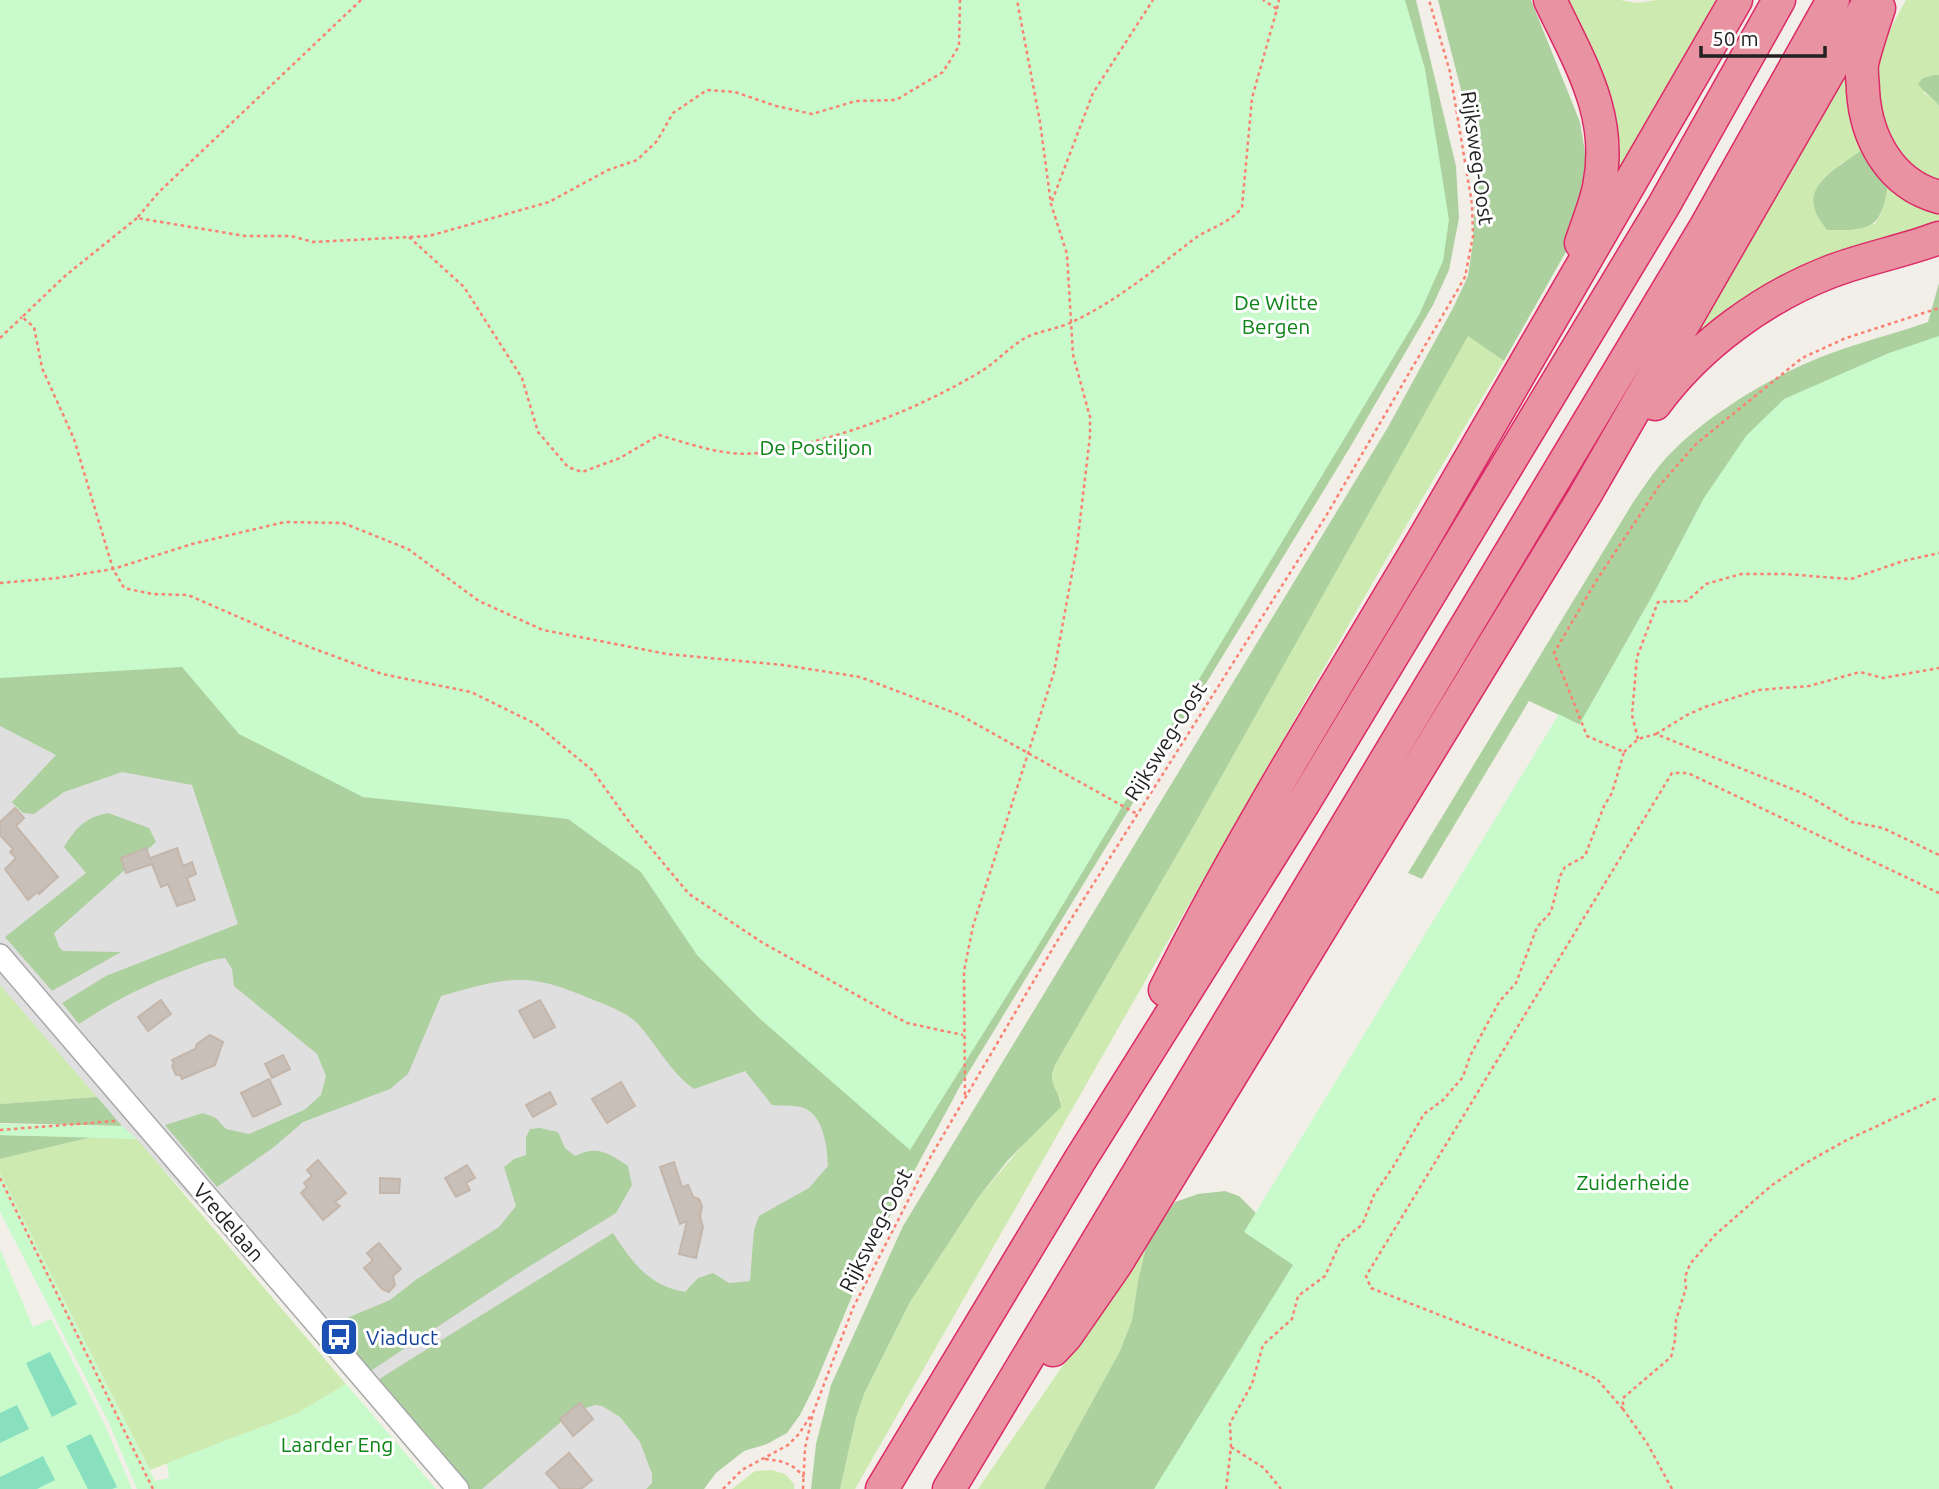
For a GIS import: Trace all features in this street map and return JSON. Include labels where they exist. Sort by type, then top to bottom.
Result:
[{"type":"highway","points":[[1550,0],[1593,90],[1602,125],[1604,154],[1591,216],[1550,326]]},
{"type":"highway","points":[[1080,1160],[1186,948],[1231,867],[1550,326],[1736,0]]},
{"type":"highway","points":[[882,1489],[1080,1160],[1303,804],[1664,205],[1779,0]]},
{"type":"highway","points":[[949,1489],[1705,228],[1833,0]]},
{"type":"highway","points":[[1007,1395],[1066,1336],[1116,1264],[1584,497],[1870,0]]},
{"type":"highway","points":[[1881,0],[1862,66],[1864,113],[1879,152],[1891,169],[1939,197]]},
{"type":"highway","points":[[1584,497],[1611,468],[1661,396],[1681,373],[1724,333],[1798,286],[1864,261],[1939,238]]},
{"type":"street","name":"Vredelaan","points":[[0,955],[458,1489]]},
{"type":"path","points":[[0,338],[65,276],[137,218],[159,191],[362,0]]},
{"type":"path","points":[[137,218],[245,236],[291,236],[313,242],[429,236],[549,202],[607,170],[637,160],[657,141],[673,113],[707,90],[735,92],[776,106],[812,114],[856,101],[896,100],[943,72],[959,46],[960,0]]},
{"type":"path","points":[[965,1098],[964,971],[972,926],[1054,672],[1077,546],[1090,436],[1090,417],[1073,355],[1067,254],[1051,204],[1040,122],[1017,0]]},
{"type":"path","points":[[1051,204],[1093,93],[1153,0]]},
{"type":"path","points":[[1263,0],[1278,9]]},
{"type":"path","points":[[409,237],[464,288],[522,378],[538,432],[568,467],[582,472],[620,458],[659,435],[716,450],[755,453],[817,440],[906,411],[983,370],[1028,336],[1049,332],[1073,322],[1110,302],[1200,234],[1237,215],[1242,207],[1252,98],[1279,0]]},
{"type":"path","name":"Rijksweg-Oost","points":[[803,1489],[805,1448],[813,1413],[853,1308],[931,1156],[1056,943],[1326,516],[1465,277],[1473,236],[1472,204],[1450,72],[1429,0]]},
{"type":"path","points":[[1624,752],[1587,736],[1554,653],[1596,582],[1659,486],[1696,444],[1802,358],[1846,338],[1939,308]]},
{"type":"path","points":[[22,317],[34,327],[42,368],[74,439],[113,569],[124,588],[152,594],[188,595],[296,642],[383,674],[471,692],[536,724],[592,770],[630,823],[689,894],[763,943],[907,1023],[964,1035]]},
{"type":"path","points":[[0,583],[113,569],[192,544],[285,522],[343,523],[408,549],[479,601],[543,630],[667,654],[783,665],[860,677],[960,715],[1137,814]]},
{"type":"path","points":[[1638,739],[1632,715],[1637,657],[1658,602],[1687,601],[1706,584],[1741,574],[1851,579],[1903,561],[1939,553]]},
{"type":"path","points":[[1226,1489],[1231,1447],[1230,1423],[1252,1384],[1263,1345],[1292,1319],[1298,1296],[1325,1276],[1341,1241],[1362,1226],[1374,1195],[1424,1114],[1443,1100],[1463,1077],[1470,1056],[1499,1002],[1516,984],[1537,927],[1551,912],[1560,876],[1565,867],[1585,856],[1604,806],[1612,793],[1624,752],[1638,739],[1657,734],[1687,715],[1758,690],[1809,686],[1860,672],[1883,678],[1939,668]]},
{"type":"path","points":[[1657,734],[1807,795],[1852,822],[1883,828],[1939,855]]},
{"type":"path","points":[[1672,1489],[1647,1443],[1597,1379],[1567,1364],[1371,1288],[1366,1276],[1672,773],[1688,772],[1939,894]]},
{"type":"path","points":[[1623,1409],[1623,1398],[1671,1357],[1676,1320],[1686,1288],[1685,1277],[1690,1264],[1715,1235],[1772,1185],[1804,1164],[1845,1141],[1939,1097]]},
{"type":"path","points":[[0,1130],[140,1118]]},
{"type":"path","points":[[0,1178],[153,1489]]},
{"type":"path","points":[[723,1489],[742,1470],[788,1445],[813,1413]]},
{"type":"path","points":[[1231,1447],[1264,1468],[1281,1489]]},
{"type":"path","points":[[763,1458],[785,1461],[796,1467],[804,1477]]},
{"type":"path","points":[[1667,1489],[1669,1484]]},
{"type":"shaded area","points":[[0,680],[493,936],[719,1035],[860,1155],[658,1489],[472,1489],[0,1001]]},
{"type":"green space","name":"De Postiljon","points":[[0,0],[1416,0],[1456,166],[1459,218],[1449,270],[1433,305],[1349,449],[959,1088],[871,1251],[800,1415],[787,1433],[767,1444],[744,1451],[716,1473],[704,1489],[646,1489],[652,1483],[652,1474],[640,1442],[620,1417],[596,1405],[574,1411],[482,1489],[468,1489],[376,1381],[613,1233],[643,1271],[672,1289],[685,1292],[698,1278],[713,1273],[729,1283],[750,1281],[754,1230],[759,1216],[809,1188],[828,1166],[823,1132],[815,1116],[809,1111],[797,1106],[772,1105],[745,1071],[694,1089],[671,1066],[638,1024],[624,1014],[551,984],[523,980],[500,981],[441,996],[408,1074],[390,1089],[303,1122],[274,1147],[217,1187],[165,1125],[203,1113],[216,1118],[226,1129],[249,1134],[304,1110],[321,1095],[326,1076],[317,1054],[234,986],[232,969],[225,958],[155,982],[116,1001],[79,1024],[62,1003],[106,976],[238,924],[192,785],[122,772],[64,792],[34,814],[23,813],[12,802],[56,755],[0,726]]},
{"type":"green space","name":"De Postiljon","points":[[0,0],[1405,0],[1425,69],[1449,220],[1443,261],[1419,315],[1033,954],[910,1150],[757,1016],[697,955],[641,872],[568,819],[363,797],[239,734],[182,667],[0,678]]},
{"type":"green space","points":[[1438,0],[1531,0],[1580,122],[1588,170],[1567,250],[1504,361],[1468,336],[1196,822],[1055,1065],[1052,1078],[1061,1107],[1008,1160],[978,1198],[910,1302],[864,1394],[840,1489],[811,1489],[816,1444],[831,1385],[903,1226],[1388,427],[1468,276],[1473,242],[1476,157]]},
{"type":"green space","points":[[1560,0],[1620,0],[1637,3],[1657,0],[1716,0],[1610,184]]},
{"type":"green space","points":[[1906,0],[1939,0],[1939,75],[1923,78],[1924,93],[1939,106],[1939,186],[1900,160],[1881,119],[1876,101],[1877,67],[1888,34]]},
{"type":"green space","points":[[1861,48],[1868,145],[1856,156],[1840,164],[1874,225],[1881,214],[1889,177],[1939,204],[1939,227],[1862,253],[1674,373]]},
{"type":"green space","points":[[1939,75],[1939,106],[1918,84],[1923,78]]},
{"type":"green space","points":[[1868,145],[1889,177],[1879,216],[1867,227],[1827,230],[1815,210],[1813,199],[1816,189],[1831,172]]},
{"type":"green space","points":[[1939,283],[1939,892],[1529,701],[1422,879],[1408,873],[1632,504],[1660,465],[1692,433],[1775,378],[1830,354],[1928,322]]},
{"type":"green space","points":[[1468,335],[1504,361],[1380,570],[855,1489],[840,1489],[864,1394],[910,1302],[978,1198],[1061,1100],[1053,1083],[1055,1065],[1196,822]]},
{"type":"green space","name":"Zuiderheide","points":[[1939,336],[1939,1489],[1154,1489],[1293,1265],[1244,1232],[1559,714],[1579,725],[1704,498],[1746,436],[1784,399],[1889,353]]},
{"type":"green space","points":[[108,813],[149,828],[156,842],[54,933],[63,951],[121,952],[52,991],[5,937],[86,873],[64,847],[82,825]]},
{"type":"green space","points":[[0,985],[97,1097],[0,1104]]},
{"type":"green space","points":[[97,1097],[122,1126],[0,1123],[0,1104]]},
{"type":"green space","points":[[0,1124],[122,1126],[137,1139],[0,1135]]},
{"type":"green space","points":[[530,1129],[558,1132],[565,1148],[575,1156],[590,1151],[603,1152],[628,1166],[632,1185],[616,1213],[525,1269],[369,1372],[330,1325],[390,1300],[417,1279],[499,1227],[516,1206],[504,1167],[514,1159],[526,1155],[526,1137]]},
{"type":"green space","points":[[0,1135],[92,1137],[0,1159]]},
{"type":"green space","points":[[92,1137],[137,1139],[346,1384],[298,1413],[150,1470],[0,1174],[0,1159]]},
{"type":"green space","name":"Laarder Eng","points":[[0,1173],[155,1481],[169,1478],[167,1463],[298,1413],[346,1384],[436,1489],[137,1489],[109,1423],[0,1212]]},
{"type":"green space","points":[[1225,1191],[1239,1196],[1275,1232],[1667,1489],[1044,1489],[1120,1351],[1132,1320],[1147,1243],[1175,1202],[1198,1194]]},
{"type":"green space","points":[[1147,1243],[1132,1320],[1120,1351],[1044,1489],[978,1489]]},
{"type":"green space","points":[[0,1249],[33,1327],[51,1319],[105,1425],[132,1489],[0,1489]]},
{"type":"green space","points":[[50,1352],[77,1404],[52,1417],[26,1363]]},
{"type":"green space","points":[[17,1405],[29,1429],[0,1443],[0,1413]]},
{"type":"green space","points":[[91,1434],[117,1487],[88,1489],[66,1446]]},
{"type":"green space","points":[[43,1456],[55,1480],[37,1489],[0,1489],[0,1477]]},
{"type":"green space","points":[[772,1470],[785,1474],[794,1484],[794,1489],[732,1489],[755,1471]]},
{"type":"building","points":[[15,808],[24,818],[16,826],[58,877],[28,900],[5,869],[16,858],[10,852],[13,849],[0,835],[0,822]]},
{"type":"building","points":[[146,848],[151,861],[150,858],[177,848],[183,866],[192,862],[196,874],[187,878],[195,900],[177,906],[168,884],[161,887],[152,864],[126,873],[121,858]]},
{"type":"building","points":[[161,1000],[171,1014],[148,1031],[138,1017]]},
{"type":"building","points":[[540,1000],[555,1027],[534,1038],[519,1011]]},
{"type":"building","points":[[210,1035],[223,1042],[215,1065],[182,1079],[180,1075],[176,1075],[172,1060],[195,1049],[197,1044]]},
{"type":"building","points":[[283,1055],[290,1069],[272,1078],[265,1064]]},
{"type":"building","points":[[269,1079],[281,1104],[253,1117],[241,1093]]},
{"type":"building","points":[[621,1082],[635,1106],[607,1123],[592,1099]]},
{"type":"building","points":[[550,1092],[556,1104],[533,1117],[526,1105]]},
{"type":"building","points":[[318,1160],[346,1193],[335,1202],[340,1206],[323,1220],[301,1193],[307,1187],[304,1183],[312,1176],[307,1170]]},
{"type":"building","points":[[674,1162],[682,1187],[688,1185],[693,1197],[699,1199],[702,1206],[700,1217],[703,1227],[696,1258],[679,1254],[687,1221],[680,1224],[660,1167]]},
{"type":"building","points":[[467,1165],[475,1178],[466,1183],[470,1190],[456,1197],[445,1178]]},
{"type":"building","points":[[380,1178],[400,1179],[399,1193],[380,1193]]},
{"type":"building","points":[[379,1243],[401,1269],[393,1276],[395,1285],[389,1292],[382,1289],[364,1268],[373,1260],[367,1253]]},
{"type":"building","points":[[580,1403],[593,1419],[573,1436],[560,1419]]},
{"type":"building","points":[[569,1453],[592,1480],[581,1489],[560,1489],[546,1473]]},
{"type":"place","name":"Viaduct","points":[[339,1337]]},
{"type":"park label","name":"De Witte Bergen","points":[[1276,314]]}]
